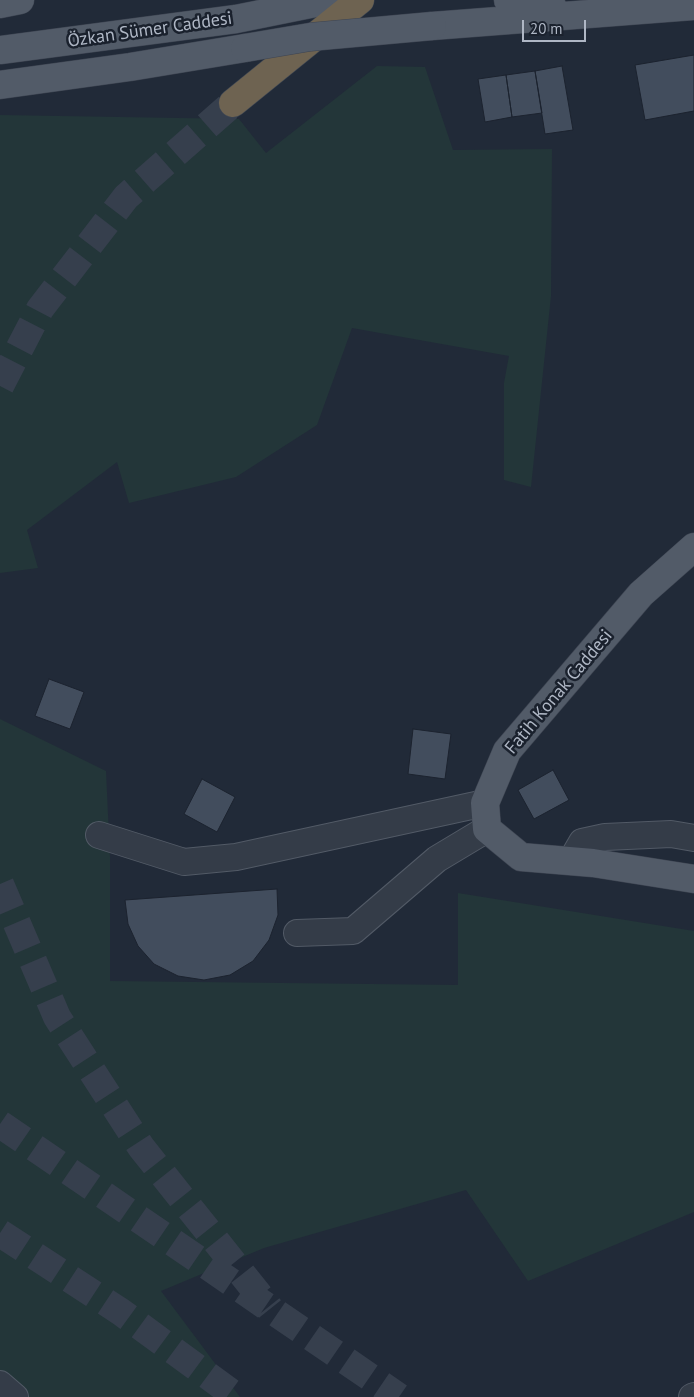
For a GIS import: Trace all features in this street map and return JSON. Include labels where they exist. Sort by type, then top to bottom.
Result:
[{"type":"highway","points":[[233,103],[360,0]]},
{"type":"main road","points":[[0,4],[20,0]]},
{"type":"main road","name":"Özkan Sümer Caddesi","points":[[0,50],[236,19],[330,0]]},
{"type":"main road","points":[[508,0],[605,14]]},
{"type":"main road","points":[[0,85],[130,67],[310,38],[432,26],[694,6]]},
{"type":"main road","name":"Fatih Konak Caddesi","points":[[486,816],[507,751],[641,594],[694,547]]},
{"type":"main road","points":[[486,816],[521,857],[571,861],[694,879]]},
{"type":"street","points":[[99,835],[184,862],[236,857],[486,816]]},
{"type":"street","points":[[297,934],[353,931],[486,816]]},
{"type":"street","points":[[571,861],[582,842],[605,837],[671,834],[694,838]]},
{"type":"street","points":[[0,1384],[15,1397]]},
{"type":"shaded area","points":[[377,66],[425,67],[453,150],[552,149],[551,296],[531,487],[504,480],[504,383],[509,356],[352,328],[317,425],[236,477],[129,503],[117,462],[27,530],[38,568],[0,573],[0,115],[239,119],[266,153]]},
{"type":"shaded area","points":[[0,719],[106,771],[110,857],[110,981],[458,985],[458,893],[694,931],[694,1212],[528,1281],[466,1190],[264,1248],[161,1291],[240,1397],[0,1397]]},
{"type":"building","points":[[694,55],[694,111],[645,120],[635,65]]},
{"type":"building","points":[[562,66],[573,130],[545,134],[535,71]]},
{"type":"building","points":[[535,71],[542,113],[512,117],[506,75]]},
{"type":"building","points":[[506,75],[512,117],[485,122],[478,79]]},
{"type":"building","points":[[49,679],[84,692],[70,729],[35,716]]},
{"type":"building","points":[[413,729],[451,734],[445,779],[408,774]]},
{"type":"building","points":[[553,770],[569,800],[534,819],[518,790]]},
{"type":"building","points":[[202,779],[235,797],[217,832],[184,814]]},
{"type":"building","points":[[277,889],[278,915],[269,940],[253,961],[230,975],[204,980],[178,976],[154,964],[138,946],[128,924],[125,900]]},
{"type":"tunnel","points":[[0,386],[40,309],[126,197],[233,103]]},
{"type":"tunnel","points":[[0,884],[57,1017],[141,1147],[270,1309]]},
{"type":"tunnel","points":[[0,1124],[399,1397]]},
{"type":"tunnel","points":[[0,1233],[121,1312],[237,1397]]}]
